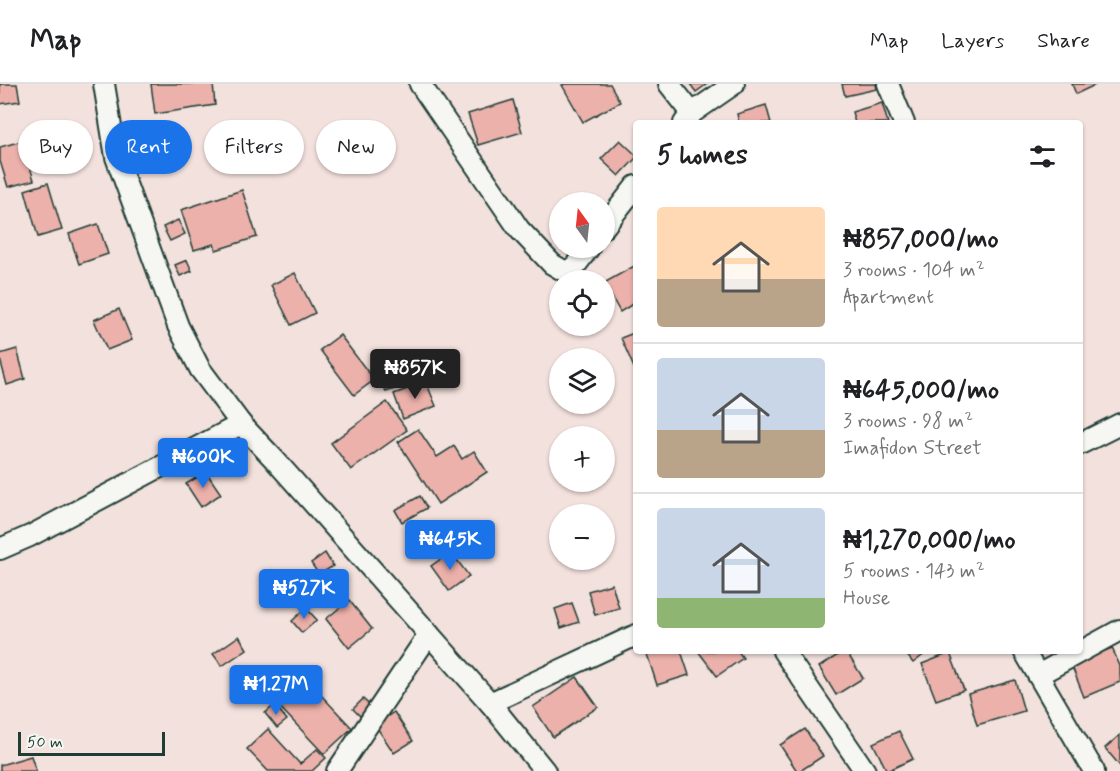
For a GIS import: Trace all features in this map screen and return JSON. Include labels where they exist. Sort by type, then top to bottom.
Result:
[{"type":"street","points":[[104,84],[116,157],[177,326],[200,369],[241,424],[490,703],[545,771]]},
{"type":"street","points":[[420,84],[519,229],[552,264],[569,274],[581,258]]},
{"type":"street","points":[[669,84],[688,118],[734,84]]},
{"type":"street","points":[[888,84],[903,120]]},
{"type":"street","points":[[615,213],[633,190]]},
{"type":"street","points":[[0,549],[30,536],[241,424]]},
{"type":"street","points":[[1083,442],[1120,424]]},
{"type":"street","points":[[1083,650],[1120,630]]},
{"type":"street","points":[[338,771],[429,634]]},
{"type":"street","points":[[490,703],[633,636]]},
{"type":"street","points":[[785,654],[865,771]]},
{"type":"street","points":[[1025,654],[1094,771]]},
{"type":"street","points":[[1038,675],[1076,654]]},
{"type":"building","points":[[0,84],[17,84],[20,101],[0,104]]},
{"type":"building","points":[[151,84],[213,84],[215,105],[155,114]]},
{"type":"building","points":[[610,84],[620,102],[583,122],[562,85]]},
{"type":"building","points":[[690,84],[707,84],[696,92]]},
{"type":"building","points":[[842,84],[876,84],[877,89],[845,96]]},
{"type":"building","points":[[1072,84],[1097,84],[1076,94]]},
{"type":"building","points":[[513,100],[522,132],[478,145],[468,114]]},
{"type":"building","points":[[882,103],[887,120],[854,120],[852,112]]},
{"type":"building","points":[[766,105],[770,120],[738,120],[737,114]]},
{"type":"building","points":[[620,140],[633,152],[633,161],[619,176],[601,159]]},
{"type":"building","points":[[18,142],[18,174],[32,174],[34,180],[8,187],[0,161],[0,147]]},
{"type":"building","points":[[48,183],[62,230],[38,237],[25,190]]},
{"type":"building","points":[[242,190],[257,237],[216,250],[214,244],[194,250],[181,210]]},
{"type":"building","points":[[178,220],[185,234],[170,241],[163,227]]},
{"type":"building","points":[[98,224],[108,254],[79,264],[69,234]]},
{"type":"building","points":[[187,260],[192,271],[180,276],[175,265]]},
{"type":"building","points":[[633,267],[633,304],[620,312],[615,303],[615,277]]},
{"type":"building","points":[[295,273],[315,313],[291,325],[271,285]]},
{"type":"building","points":[[119,309],[132,340],[107,350],[94,320]]},
{"type":"building","points":[[633,333],[633,365],[621,338]]},
{"type":"building","points":[[340,335],[374,380],[354,395],[320,350]]},
{"type":"building","points":[[17,349],[25,379],[7,385],[0,354]]},
{"type":"building","points":[[398,370],[403,386],[386,392],[380,376]]},
{"type":"building","points":[[426,382],[436,406],[403,419],[394,394]]},
{"type":"building","points":[[387,402],[407,430],[351,470],[331,443]]},
{"type":"building","points":[[418,429],[437,457],[454,446],[462,459],[474,451],[487,472],[438,504],[398,442]]},
{"type":"building","points":[[206,472],[221,494],[201,507],[186,484]]},
{"type":"building","points":[[420,496],[427,508],[402,522],[395,510]]},
{"type":"building","points":[[451,552],[469,576],[449,591],[431,566]]},
{"type":"building","points":[[325,553],[333,566],[319,575],[311,563]]},
{"type":"building","points":[[612,584],[619,608],[595,615],[588,591]]},
{"type":"building","points":[[349,600],[372,629],[349,648],[326,619]]},
{"type":"building","points":[[572,603],[579,622],[561,628],[555,609]]},
{"type":"building","points":[[306,608],[317,620],[302,633],[292,621]]},
{"type":"building","points":[[239,636],[247,649],[222,666],[213,654]]},
{"type":"building","points":[[1112,648],[1120,666],[1120,682],[1084,697],[1071,664]]},
{"type":"building","points":[[647,654],[682,654],[689,675],[657,685]]},
{"type":"building","points":[[700,654],[740,654],[743,658],[717,676]]},
{"type":"building","points":[[839,654],[848,654],[863,678],[836,695],[819,667]]},
{"type":"building","points":[[906,654],[925,654],[913,663]]},
{"type":"building","points":[[950,654],[964,690],[936,700],[922,664]]},
{"type":"building","points":[[270,667],[287,684],[271,699],[255,683]]},
{"type":"building","points":[[577,677],[598,707],[553,737],[533,707]]},
{"type":"building","points":[[1015,680],[1024,711],[977,725],[968,694]]},
{"type":"building","points":[[298,683],[315,701],[321,695],[352,728],[324,754],[276,703]]},
{"type":"building","points":[[363,699],[375,710],[365,721],[353,709]]},
{"type":"building","points":[[275,705],[287,720],[277,728],[265,713]]},
{"type":"building","points":[[394,712],[413,741],[394,753],[375,725]]},
{"type":"building","points":[[268,729],[300,764],[317,749],[326,758],[312,771],[268,771],[247,749]]},
{"type":"building","points":[[805,729],[823,756],[797,771],[780,745]]},
{"type":"building","points":[[899,731],[913,759],[887,771],[873,743]]},
{"type":"building","points":[[1120,735],[1120,766],[1105,748]]},
{"type":"building","points":[[31,756],[36,771],[0,771],[0,765]]}]
